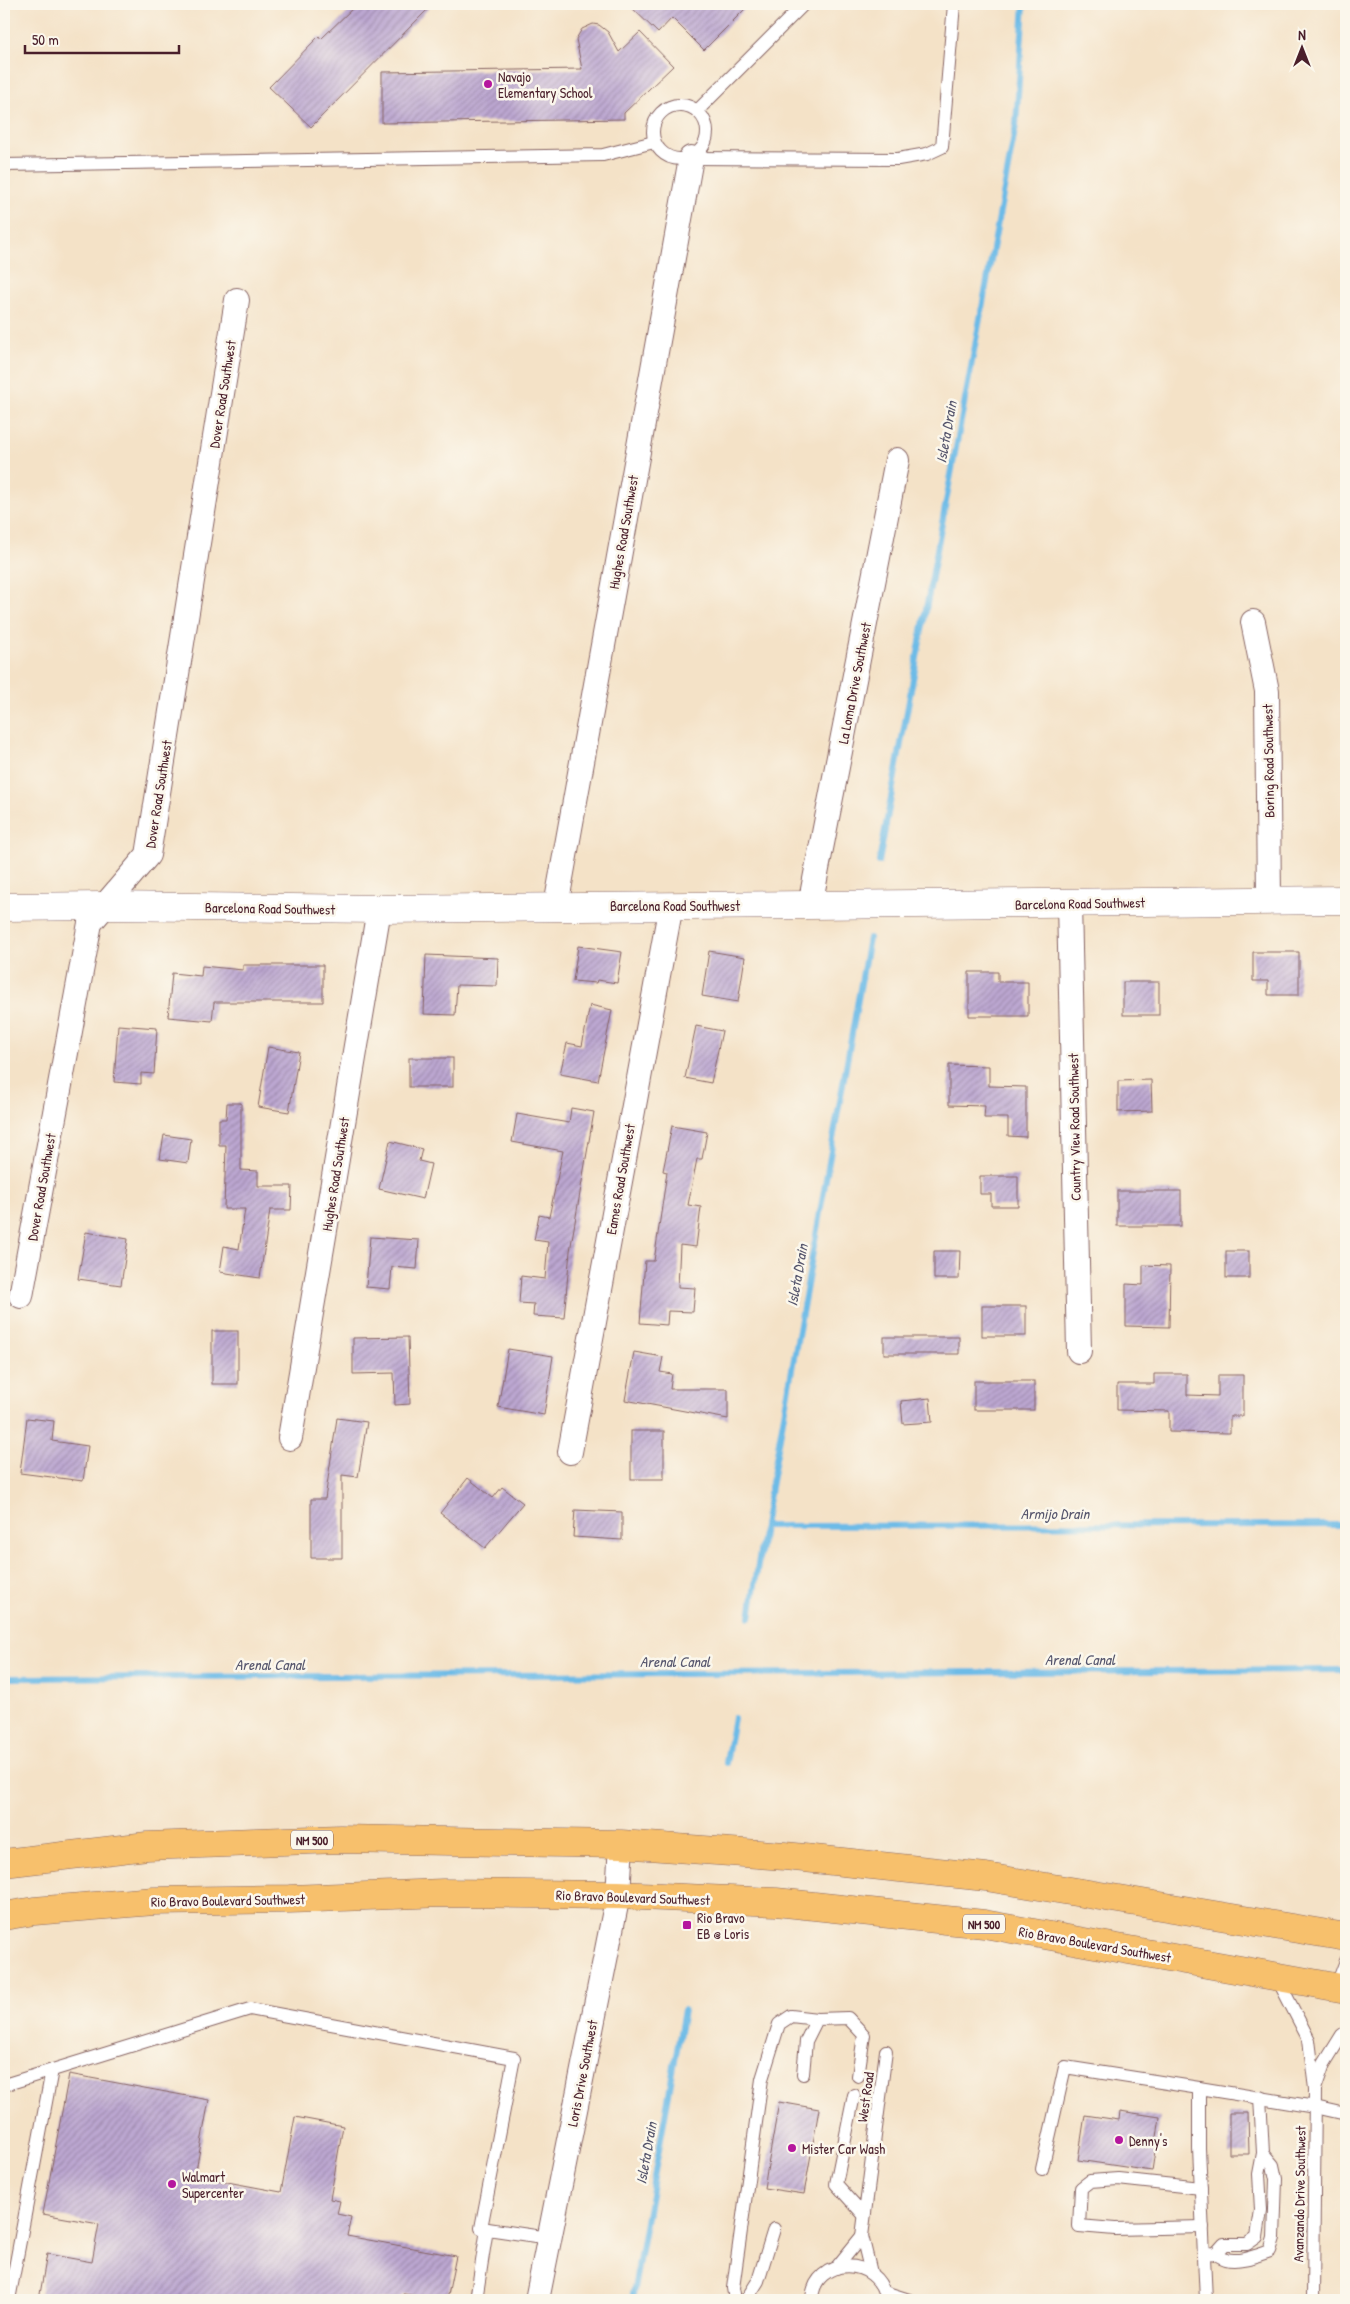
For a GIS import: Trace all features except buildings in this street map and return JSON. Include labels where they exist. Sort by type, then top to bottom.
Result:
[{"type":"main road","name":"NM 500","points":[[4,1863],[147,1846],[340,1839],[621,1844],[785,1856],[986,1878],[1346,1937]]},
{"type":"main road","name":"Rio Bravo Boulevard Southwest","points":[[4,1916],[34,1911],[154,1901],[290,1899],[443,1893],[618,1894],[776,1902],[984,1924],[1341,1988]]},
{"type":"street","name":"Hughes Road Southwest","points":[[556,906],[691,158]]},
{"type":"street","name":"Dover Road Southwest","points":[[21,1296],[90,923],[148,855],[237,300]]},
{"type":"street","name":"La Loma Drive Southwest","points":[[810,905],[897,460]]},
{"type":"street","name":"Boring Road Southwest","points":[[1253,622],[1267,691],[1270,901]]},
{"type":"street","name":"Barcelona Road Southwest","points":[[4,908],[104,906],[379,909],[1346,900]]},
{"type":"street","name":"Country View Road Southwest","points":[[1069,903],[1079,1351]]},
{"type":"street","name":"Eames Road Southwest","points":[[570,1452],[671,905]]},
{"type":"street","name":"Hughes Road Southwest","points":[[290,1438],[379,909]]},
{"type":"street","name":"Loris Drive Southwest","points":[[537,2300],[618,1894],[621,1844]]},
{"type":"lane","points":[[698,111],[804,4]]},
{"type":"lane","points":[[691,158],[704,145],[707,136],[707,127],[698,111],[689,106],[680,105],[663,111],[654,125],[654,142],[659,150],[673,159],[898,159],[927,154],[942,147],[954,4]]},
{"type":"lane","points":[[4,165],[603,155],[654,142]]},
{"type":"lane","points":[[1341,1988],[1346,1961]]},
{"type":"lane","points":[[1276,1976],[1310,2040],[1315,2088]]},
{"type":"lane","points":[[4,2085],[250,2009],[514,2058],[481,2228],[549,2238]]},
{"type":"lane","points":[[735,2300],[733,2288],[762,2079],[779,2024],[791,2016],[817,2019],[848,2018],[864,2035],[858,2076]]},
{"type":"lane","points":[[803,2074],[806,2040],[817,2019]]},
{"type":"lane","points":[[1315,2088],[1324,2064],[1342,2035],[1346,2032]]},
{"type":"lane","name":"West Road","points":[[871,2273],[862,2236],[886,2051]]},
{"type":"lane","points":[[1042,2168],[1065,2067],[1260,2097],[1346,2114]]},
{"type":"lane","points":[[9,2300],[52,2070]]},
{"type":"lane","points":[[1200,2088],[1202,2227],[1210,2253],[1206,2300]]},
{"type":"lane","name":"Avanzando Drive Southwest","points":[[1313,2300],[1315,2088]]},
{"type":"lane","points":[[854,2095],[836,2184],[864,2216]]},
{"type":"lane","points":[[1210,2253],[1224,2244],[1247,2244],[1257,2237],[1261,2210],[1258,2174],[1263,2153],[1260,2097]]},
{"type":"lane","points":[[1210,2253],[1227,2259],[1254,2257],[1270,2251],[1274,2238],[1276,2179],[1273,2165],[1263,2153]]},
{"type":"lane","points":[[1201,2188],[1118,2179],[1090,2181],[1081,2188],[1079,2226],[1116,2229],[1202,2227]]},
{"type":"lane","points":[[746,2300],[758,2281],[774,2229]]},
{"type":"lane","points":[[476,2300],[488,2230]]},
{"type":"lane","points":[[836,2268],[862,2236]]},
{"type":"lane","points":[[812,2300],[817,2284],[825,2274],[836,2268],[848,2266],[860,2268],[871,2273],[880,2282],[885,2296],[909,2300]]},
{"type":"waterway","name":"Isleta Drain","points":[[879,862],[1016,125],[1024,4]]},
{"type":"waterway","name":"Isleta Drain","points":[[750,1617],[764,1526],[869,938]]},
{"type":"waterway","name":"Armijo Drain","points":[[764,1526],[1346,1525]]},
{"type":"waterway","name":"Arenal Canal","points":[[4,1678],[1346,1670]]},
{"type":"waterway","name":"Isleta Drain","points":[[726,1763],[734,1718]]},
{"type":"waterway","name":"Isleta Drain","points":[[632,2300],[684,2010]]},
{"type":"place","name":"Navajo Elementary School","points":[[488,84]]},
{"type":"place","name":"Rio Bravo EB @ Loris","points":[[687,1925]]},
{"type":"place","name":"Denny's","points":[[1119,2140]]},
{"type":"place","name":"Mister Car Wash","points":[[792,2148]]},
{"type":"place","name":"Walmart Supercenter","points":[[172,2184]]}]
